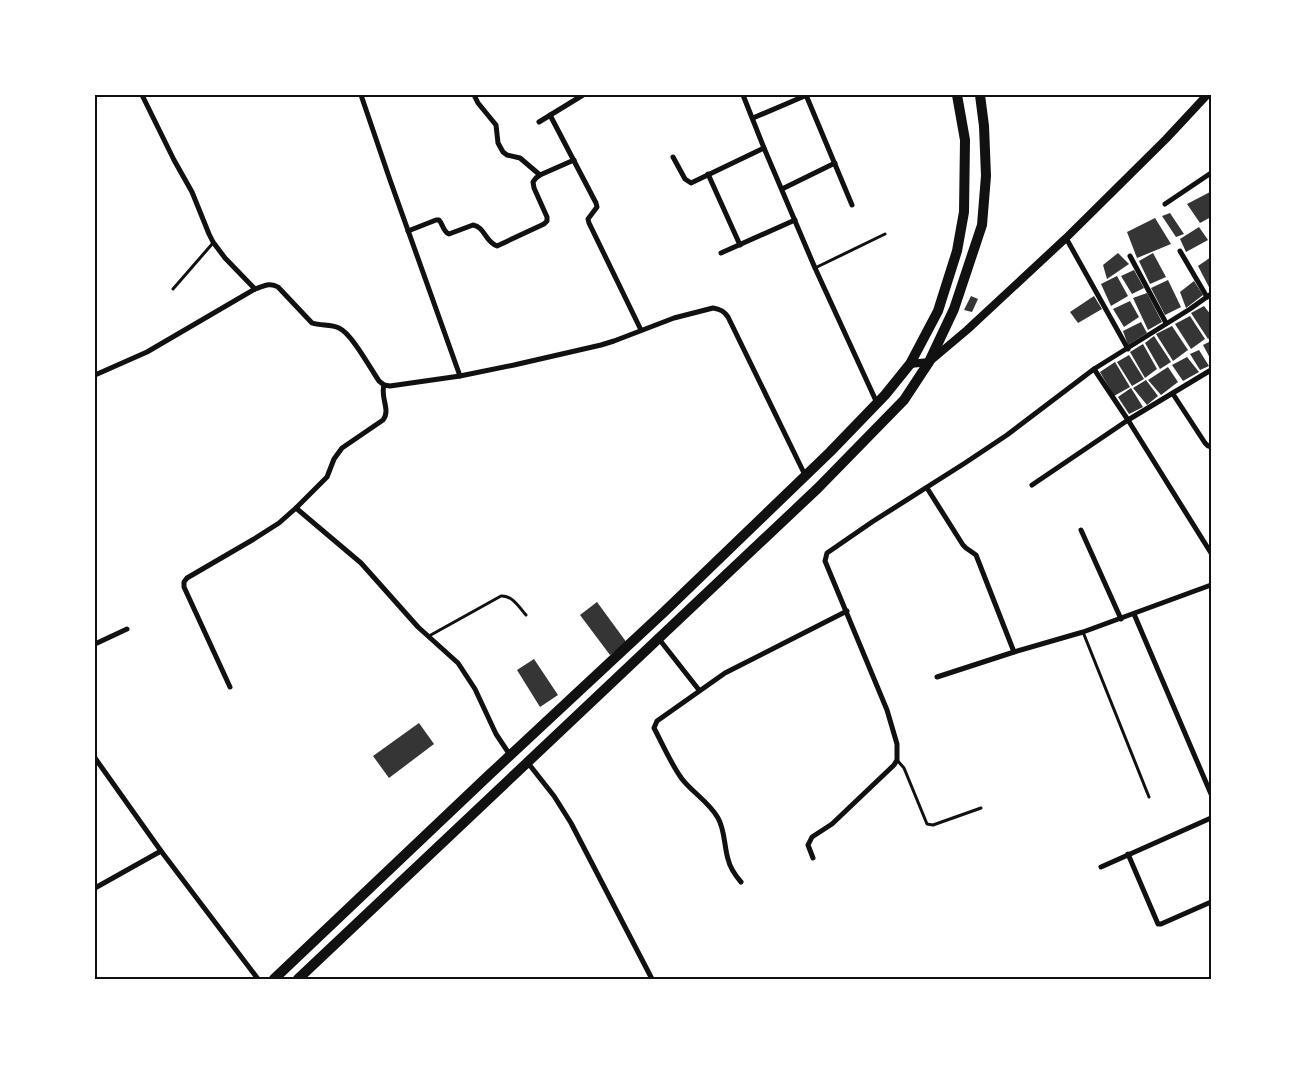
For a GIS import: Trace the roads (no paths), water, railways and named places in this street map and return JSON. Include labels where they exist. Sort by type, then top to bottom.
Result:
[{"type":"highway","points":[[274,979],[664,612],[885,395],[910,364],[938,310],[957,251],[963,220],[965,140],[957,95]]},
{"type":"highway","points":[[298,979],[818,488],[904,400],[929,362],[954,309],[982,225],[986,176],[984,126],[980,95]]},
{"type":"street","points":[[142,95],[192,192],[213,242],[225,258],[255,289]]},
{"type":"street","points":[[361,95],[460,376]]},
{"type":"street","points":[[474,95],[478,103],[496,125],[498,143],[503,152],[520,158],[540,175]]},
{"type":"street","points":[[539,122],[583,95]]},
{"type":"street","points":[[743,95],[815,268],[877,403]]},
{"type":"street","points":[[753,118],[807,95],[852,205]]},
{"type":"street","points":[[910,364],[929,362],[967,330],[1066,238],[1166,139],[1207,95]]},
{"type":"street","points":[[550,115],[596,203],[597,207],[588,219],[589,223],[641,330]]},
{"type":"street","points":[[673,157],[688,181],[691,182],[764,148]]},
{"type":"street","points":[[408,231],[436,220],[441,222],[445,232],[449,234],[477,225],[491,244],[497,246],[547,221],[533,182],[540,175],[574,160]]},
{"type":"street","points":[[782,189],[835,163]]},
{"type":"street","points":[[1165,204],[1211,173]]},
{"type":"street","points":[[708,174],[740,245]]},
{"type":"street","points":[[721,254],[795,220]]},
{"type":"street","points":[[1066,238],[1128,349]]},
{"type":"street","points":[[813,858],[808,845],[812,837],[836,820],[897,760],[897,744],[887,710],[825,561],[827,553],[1007,435],[1094,369],[1128,349],[1209,295],[1180,251]]},
{"type":"street","points":[[1130,256],[1166,323]]},
{"type":"street","points":[[95,375],[147,352],[255,289],[268,284],[274,284],[278,287],[312,323],[337,327],[348,334],[379,381],[384,385],[390,386],[514,366],[601,345],[674,318],[714,308],[724,312],[732,326],[805,475]]},
{"type":"street","points":[[1094,369],[1211,553]]},
{"type":"street","points":[[1032,485],[1128,420],[1211,370]]},
{"type":"street","points":[[230,687],[184,587],[184,582],[187,578],[269,530],[296,508],[327,477],[334,459],[342,448],[386,416],[387,411],[383,395],[384,385]]},
{"type":"street","points":[[1173,394],[1205,443],[1211,447]]},
{"type":"street","points":[[927,488],[963,545],[976,555],[1014,652]]},
{"type":"street","points":[[296,508],[361,563],[412,620],[463,669],[475,689],[496,734],[510,756]]},
{"type":"street","points":[[1081,530],[1121,619]]},
{"type":"street","points":[[937,677],[1083,632],[1211,585]]},
{"type":"street","points":[[741,882],[730,865],[719,818],[706,802],[681,778],[654,728],[657,721],[725,672],[847,611]]},
{"type":"street","points":[[1134,614],[1211,794]]},
{"type":"street","points":[[95,644],[126,629]]},
{"type":"street","points":[[659,639],[699,690]]},
{"type":"street","points":[[95,758],[161,851],[258,979]]},
{"type":"street","points":[[528,763],[554,796],[571,823],[652,979]]},
{"type":"street","points":[[1100,867],[1211,818]]},
{"type":"street","points":[[95,888],[161,851]]},
{"type":"street","points":[[1128,854],[1158,924],[1211,902]]},
{"type":"lane","points":[[815,268],[885,234]]},
{"type":"lane","points":[[173,289],[213,242]]},
{"type":"lane","points":[[429,636],[501,596],[510,598],[526,615]]},
{"type":"lane","points":[[1083,632],[1149,797]]},
{"type":"lane","points":[[897,760],[904,768],[927,824],[933,825],[981,808]]}]
